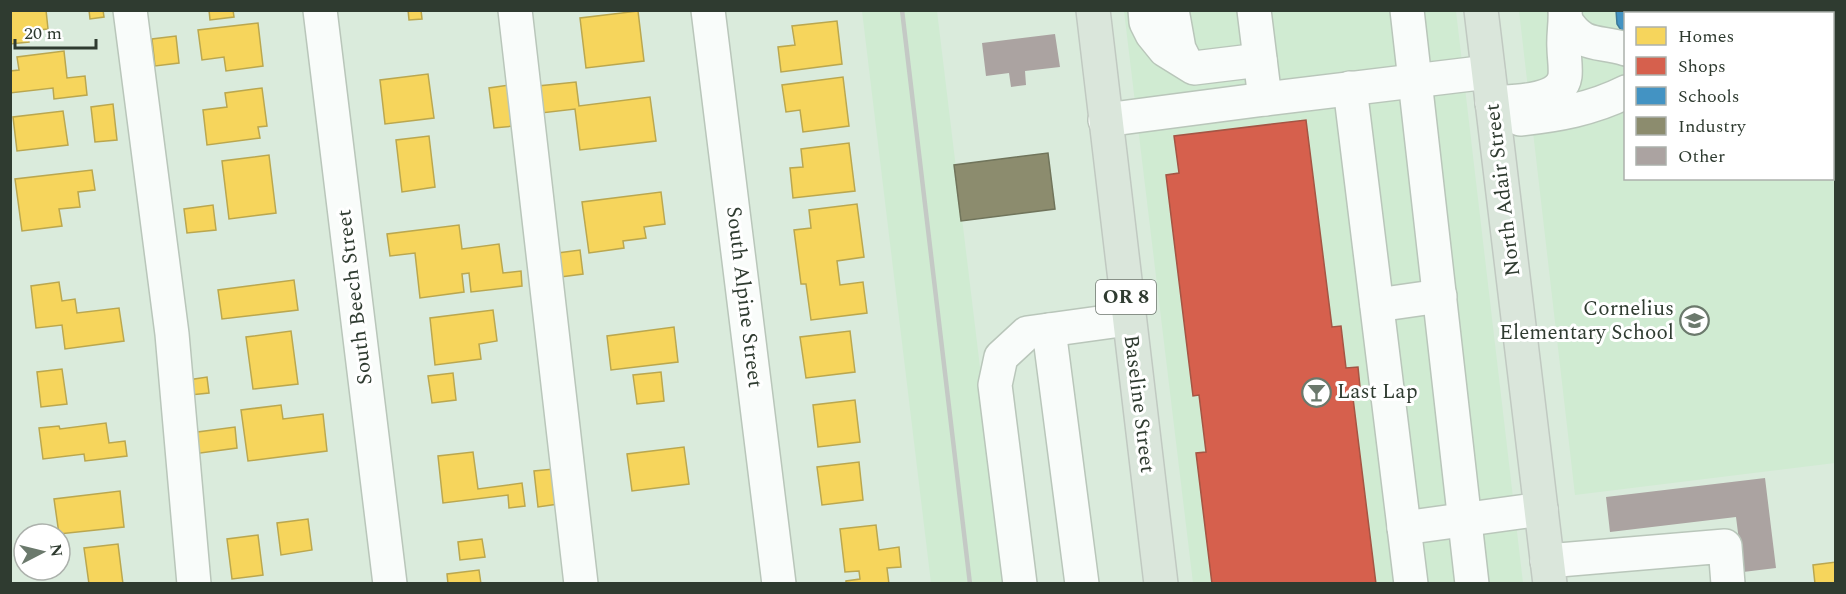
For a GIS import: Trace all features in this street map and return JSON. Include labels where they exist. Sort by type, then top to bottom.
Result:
[{"type":"highway","name":"Baseline Street","points":[[1093,10],[1161,584]]},
{"type":"highway","name":"North Adair Street","points":[[1481,10],[1548,572]]},
{"type":"street","points":[[130,10],[172,334],[194,584]]},
{"type":"street","name":"South Beech Street","points":[[320,10],[390,584]]},
{"type":"street","points":[[515,10],[581,584]]},
{"type":"street","name":"South Alpine Street","points":[[708,10],[779,584]]},
{"type":"street","points":[[1145,10],[1146,22],[1165,50],[1194,68],[1260,60]]},
{"type":"street","points":[[1172,10],[1179,49],[1185,61]]},
{"type":"street","points":[[1254,10],[1264,99]]},
{"type":"street","points":[[1407,10],[1472,584]]},
{"type":"street","points":[[1565,16],[1575,35],[1587,41],[1624,49]]},
{"type":"street","points":[[1493,113],[1550,96],[1561,88],[1565,75],[1563,30],[1565,16]]},
{"type":"street","points":[[1105,120],[1488,72]]},
{"type":"street","points":[[1350,88],[1411,584]]},
{"type":"street","points":[[1493,113],[1562,115],[1608,101],[1624,93]]},
{"type":"street","points":[[1377,305],[1440,296]]},
{"type":"street","points":[[1020,584],[995,385],[1001,357],[1027,333],[1128,319]]},
{"type":"street","points":[[1049,330],[1082,584]]},
{"type":"street","points":[[1404,528],[1541,509]]},
{"type":"street","points":[[1548,572],[1725,546],[1728,584]]},
{"type":"shaded area","points":[[862,11],[937,11],[1006,583],[931,583]]},
{"type":"shaded area","points":[[1124,11],[1456,11],[1523,583],[1193,583]]},
{"type":"shaded area","name":"Cornelius Elementary School","points":[[1519,11],[1835,11],[1835,463],[1575,495]]},
{"type":"building: Homes","points":[[10,10],[46,10],[48,29],[28,31],[29,42],[10,44]]},
{"type":"building: Homes","points":[[89,10],[103,10],[104,17],[90,19]]},
{"type":"building: Homes","points":[[209,10],[233,10],[234,17],[210,20]]},
{"type":"building: Homes","points":[[408,10],[421,10],[422,19],[409,20]]},
{"type":"building: Homes","points":[[638,11],[644,61],[586,68],[580,18]]},
{"type":"building: Homes","points":[[837,21],[842,64],[781,72],[778,47],[795,45],[792,26]]},
{"type":"building: Homes","points":[[258,23],[263,66],[226,71],[224,57],[202,60],[198,30]]},
{"type":"building: Homes","points":[[176,36],[179,63],[155,66],[152,39]]},
{"type":"building: Homes","points":[[64,51],[67,78],[85,76],[87,95],[54,99],[53,88],[10,93],[10,71],[19,70],[17,57]]},
{"type":"building: Homes","points":[[428,74],[434,118],[385,124],[380,80]]},
{"type":"building: Homes","points":[[843,77],[849,126],[803,132],[800,110],[786,112],[782,85]]},
{"type":"building: Homes","points":[[576,82],[579,106],[650,97],[656,141],[580,150],[575,109],[541,113],[538,86]]},
{"type":"building: Homes","points":[[509,85],[514,126],[494,128],[489,88]]},
{"type":"building: Homes","points":[[262,88],[267,126],[258,127],[260,138],[207,145],[203,110],[227,107],[225,93]]},
{"type":"building: Homes","points":[[113,104],[117,140],[95,142],[91,107]]},
{"type":"building: Homes","points":[[63,111],[68,145],[17,151],[13,117]]},
{"type":"building: Homes","points":[[429,136],[435,187],[402,192],[396,140]]},
{"type":"building: Homes","points":[[849,143],[855,191],[793,198],[790,168],[803,167],[801,149]]},
{"type":"building: Homes","points":[[269,155],[276,213],[229,219],[222,161]]},
{"type":"building: Homes","points":[[92,170],[95,190],[78,192],[80,207],[59,209],[62,226],[22,231],[15,179]]},
{"type":"building: Homes","points":[[661,192],[665,224],[644,227],[646,238],[623,241],[624,248],[589,253],[582,202]]},
{"type":"building: Homes","points":[[857,204],[864,257],[837,261],[840,285],[863,282],[867,313],[811,320],[806,284],[801,284],[794,230],[811,228],[809,210]]},
{"type":"building: Homes","points":[[213,205],[216,230],[187,233],[184,209]]},
{"type":"building: Homes","points":[[459,225],[462,249],[499,244],[503,273],[521,271],[522,286],[471,292],[469,273],[462,274],[464,292],[420,298],[415,253],[390,256],[387,234]]},
{"type":"building: Homes","points":[[580,250],[583,274],[553,278],[550,254]]},
{"type":"building: Homes","points":[[294,280],[298,310],[222,319],[218,290]]},
{"type":"building: Homes","points":[[59,282],[62,301],[75,299],[77,313],[119,308],[124,341],[65,349],[62,325],[36,328],[31,286]]},
{"type":"building: Homes","points":[[493,310],[497,341],[479,344],[481,359],[435,365],[430,318]]},
{"type":"building: Homes","points":[[674,327],[678,362],[611,370],[607,336]]},
{"type":"building: Homes","points":[[291,331],[298,384],[253,389],[246,337]]},
{"type":"building: Homes","points":[[850,331],[855,372],[806,378],[800,337]]},
{"type":"building: Homes","points":[[62,369],[67,404],[41,407],[37,372]]},
{"type":"building: Homes","points":[[661,372],[664,401],[637,404],[633,375]]},
{"type":"building: Homes","points":[[453,373],[456,400],[432,403],[428,376]]},
{"type":"building: Homes","points":[[207,377],[209,393],[190,395],[188,380]]},
{"type":"building: Homes","points":[[855,400],[860,442],[818,447],[813,405]]},
{"type":"building: Homes","points":[[281,405],[283,419],[323,414],[327,451],[248,461],[241,410]]},
{"type":"building: Homes","points":[[106,423],[109,443],[125,441],[127,456],[85,461],[84,454],[43,459],[39,428],[59,426],[60,429]]},
{"type":"building: Homes","points":[[235,427],[237,448],[193,454],[190,433]]},
{"type":"building: Homes","points":[[684,447],[689,484],[632,491],[627,454]]},
{"type":"building: Homes","points":[[473,452],[478,489],[522,483],[525,506],[509,508],[508,495],[443,503],[438,456]]},
{"type":"building: Homes","points":[[859,462],[863,500],[822,505],[817,467]]},
{"type":"building: Homes","points":[[554,469],[558,504],[538,507],[534,471]]},
{"type":"building: Homes","points":[[120,491],[124,527],[72,533],[72,522],[57,522],[54,499]]},
{"type":"building: Homes","points":[[308,519],[312,550],[281,555],[277,523]]},
{"type":"building: Homes","points":[[876,525],[879,550],[899,547],[901,567],[887,568],[889,584],[846,584],[846,581],[860,579],[859,571],[845,572],[840,529]]},
{"type":"building: Homes","points":[[258,535],[263,575],[232,579],[227,539]]},
{"type":"building: Homes","points":[[482,539],[485,557],[460,560],[458,542]]},
{"type":"building: Homes","points":[[118,544],[123,584],[89,584],[84,548]]},
{"type":"building: Homes","points":[[1836,562],[1836,584],[1815,584],[1813,565]]},
{"type":"building: Homes","points":[[479,570],[481,584],[448,584],[447,574]]},
{"type":"building: Shops","points":[[1306,120],[1332,327],[1341,326],[1346,368],[1358,367],[1361,397],[1353,398],[1376,584],[1212,584],[1196,453],[1206,452],[1199,395],[1193,396],[1166,175],[1179,173],[1174,136]]},
{"type":"building: Schools","points":[[1616,10],[1736,10],[1736,12],[1624,12],[1624,35],[1617,24]]},
{"type":"building: Industry","points":[[1048,153],[1055,209],[961,221],[954,165]]},
{"type":"building: Other","points":[[1055,34],[1060,67],[1025,71],[1026,85],[1011,87],[1009,73],[986,76],[982,43]]},
{"type":"building: Other","points":[[1765,478],[1776,568],[1743,572],[1736,517],[1610,532],[1606,497]]},
{"type":"railway","points":[[902,10],[970,584]]},
{"type":"place","name":"Cornelius Elementary School","points":[[1695,321]]},
{"type":"place","name":"Last Lap","points":[[1316,392]]}]
